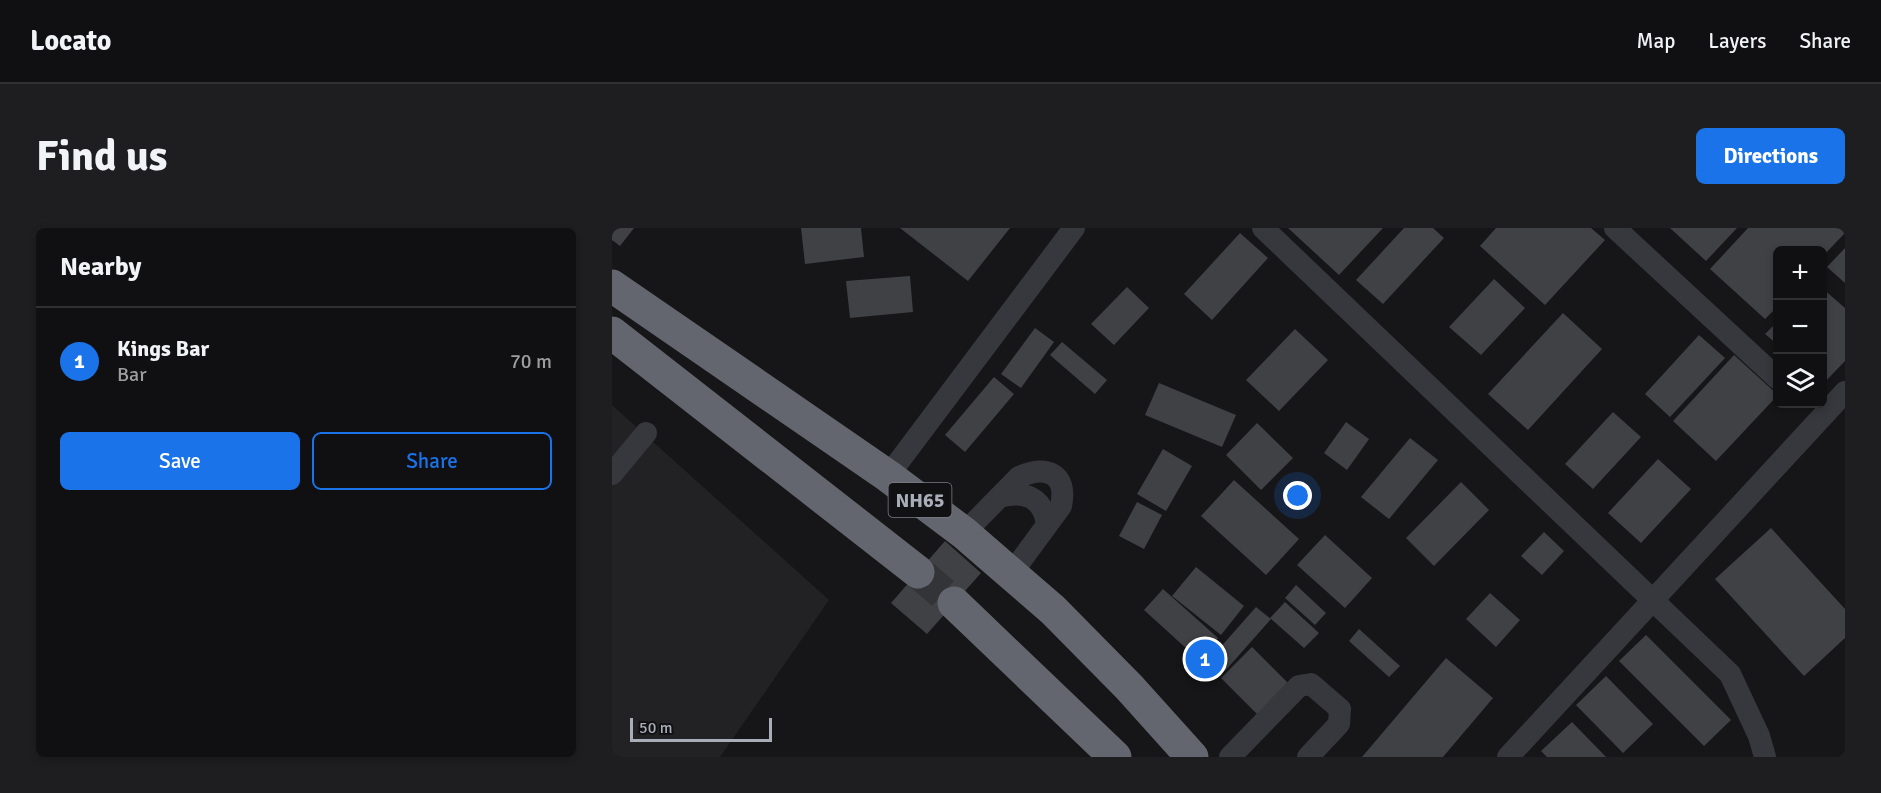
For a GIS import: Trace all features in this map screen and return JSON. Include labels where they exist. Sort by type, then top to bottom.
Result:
[{"type":"highway","name":"NH65","points":[[612,286],[888,476],[964,533],[1053,610],[1129,687],[1192,757]]},
{"type":"highway","name":"NH65","points":[[612,333],[918,572]]},
{"type":"highway","points":[[954,603],[1115,757]]},
{"type":"street","points":[[888,476],[1074,228]]},
{"type":"street","points":[[1263,228],[1730,674],[1759,736],[1766,757]]},
{"type":"street","points":[[1615,228],[1773,374]]},
{"type":"street","points":[[1508,757],[1654,599],[1812,411],[1845,392]]},
{"type":"street","points":[[612,474],[646,433]]},
{"type":"street","points":[[964,533],[1019,477],[1030,472],[1046,472],[1058,478],[1063,486],[1064,494],[1061,506],[1011,573]]},
{"type":"street","points":[[999,497],[1012,493],[1033,498],[1045,512],[1047,524]]},
{"type":"street","points":[[1230,757],[1299,686],[1311,684],[1340,709],[1338,723],[1308,757]]},
{"type":"shaded area","points":[[612,405],[829,600],[720,757],[612,757]]},
{"type":"building","points":[[612,228],[634,228],[620,246],[612,240]]},
{"type":"building","points":[[801,228],[861,228],[864,257],[805,264]]},
{"type":"building","points":[[900,228],[1010,228],[968,281]]},
{"type":"building","points":[[1288,228],[1383,228],[1339,275]]},
{"type":"building","points":[[1404,228],[1433,228],[1444,238],[1383,304],[1356,280]]},
{"type":"building","points":[[1496,228],[1591,228],[1605,240],[1545,305],[1480,246]]},
{"type":"building","points":[[1670,228],[1737,228],[1706,261]]},
{"type":"building","points":[[1748,228],[1845,228],[1845,233],[1827,252],[1827,246],[1773,246],[1773,311],[1765,319],[1710,269]]},
{"type":"building","points":[[1240,233],[1268,258],[1212,320],[1184,294]]},
{"type":"building","points":[[1845,248],[1845,283],[1827,267]]},
{"type":"building","points":[[910,276],[913,312],[850,318],[846,281]]},
{"type":"building","points":[[1494,279],[1525,308],[1481,355],[1449,327]]},
{"type":"building","points":[[1127,287],[1149,308],[1114,345],[1091,324]]},
{"type":"building","points":[[1827,292],[1845,308],[1845,361],[1827,380]]},
{"type":"building","points":[[1563,313],[1602,349],[1528,430],[1488,394]]},
{"type":"building","points":[[1773,326],[1773,341],[1765,334]]},
{"type":"building","points":[[1035,328],[1054,342],[1021,388],[1001,374]]},
{"type":"building","points":[[1295,329],[1328,360],[1279,411],[1246,380]]},
{"type":"building","points":[[1699,335],[1725,358],[1670,417],[1645,394]]},
{"type":"building","points":[[1062,342],[1107,380],[1095,394],[1050,355]]},
{"type":"building","points":[[1734,355],[1773,390],[1773,400],[1716,461],[1673,421]]},
{"type":"building","points":[[994,377],[1014,394],[965,452],[945,435]]},
{"type":"building","points":[[1159,383],[1236,415],[1222,447],[1145,415]]},
{"type":"building","points":[[1613,412],[1641,437],[1593,489],[1565,464]]},
{"type":"building","points":[[1346,422],[1369,439],[1347,470],[1324,453]]},
{"type":"building","points":[[1257,423],[1293,458],[1261,490],[1226,455]]},
{"type":"building","points":[[1410,438],[1438,460],[1389,519],[1361,497]]},
{"type":"building","points":[[1163,449],[1192,466],[1166,511],[1137,494]]},
{"type":"building","points":[[1658,459],[1691,489],[1641,543],[1608,513]]},
{"type":"building","points":[[1234,480],[1299,539],[1266,575],[1201,516]]},
{"type":"building","points":[[1461,482],[1489,510],[1434,566],[1406,538]]},
{"type":"building","points":[[1137,502],[1162,515],[1144,549],[1119,536]]},
{"type":"building","points":[[1771,528],[1845,609],[1845,638],[1804,676],[1715,579]]},
{"type":"building","points":[[1544,532],[1564,551],[1542,575],[1521,556]]},
{"type":"building","points":[[1325,535],[1372,578],[1345,608],[1297,565]]},
{"type":"building","points":[[945,541],[981,573],[927,634],[891,603]]},
{"type":"building","points":[[1196,567],[1244,606],[1221,635],[1172,596]]},
{"type":"building","points":[[1296,585],[1326,613],[1315,625],[1285,598]]},
{"type":"building","points":[[1163,589],[1218,638],[1199,660],[1144,610]]},
{"type":"building","points":[[1490,593],[1520,620],[1496,647],[1466,619]]},
{"type":"building","points":[[1285,602],[1319,633],[1304,648],[1270,618]]},
{"type":"building","points":[[1256,607],[1271,619],[1225,671],[1211,658]]},
{"type":"building","points":[[1359,629],[1400,666],[1389,677],[1349,641]]},
{"type":"building","points":[[1646,635],[1731,720],[1704,746],[1619,661]]},
{"type":"building","points":[[1252,647],[1292,687],[1261,718],[1221,678]]},
{"type":"building","points":[[1446,658],[1493,698],[1443,757],[1362,757]]},
{"type":"building","points":[[1606,676],[1653,724],[1623,753],[1576,705]]},
{"type":"building","points":[[1572,722],[1606,757],[1547,757],[1541,751]]},
{"type":"tunnel","points":[[918,572],[954,603]]},
{"type":"place","name":"Kings Bar","points":[[1205,659]]}]
